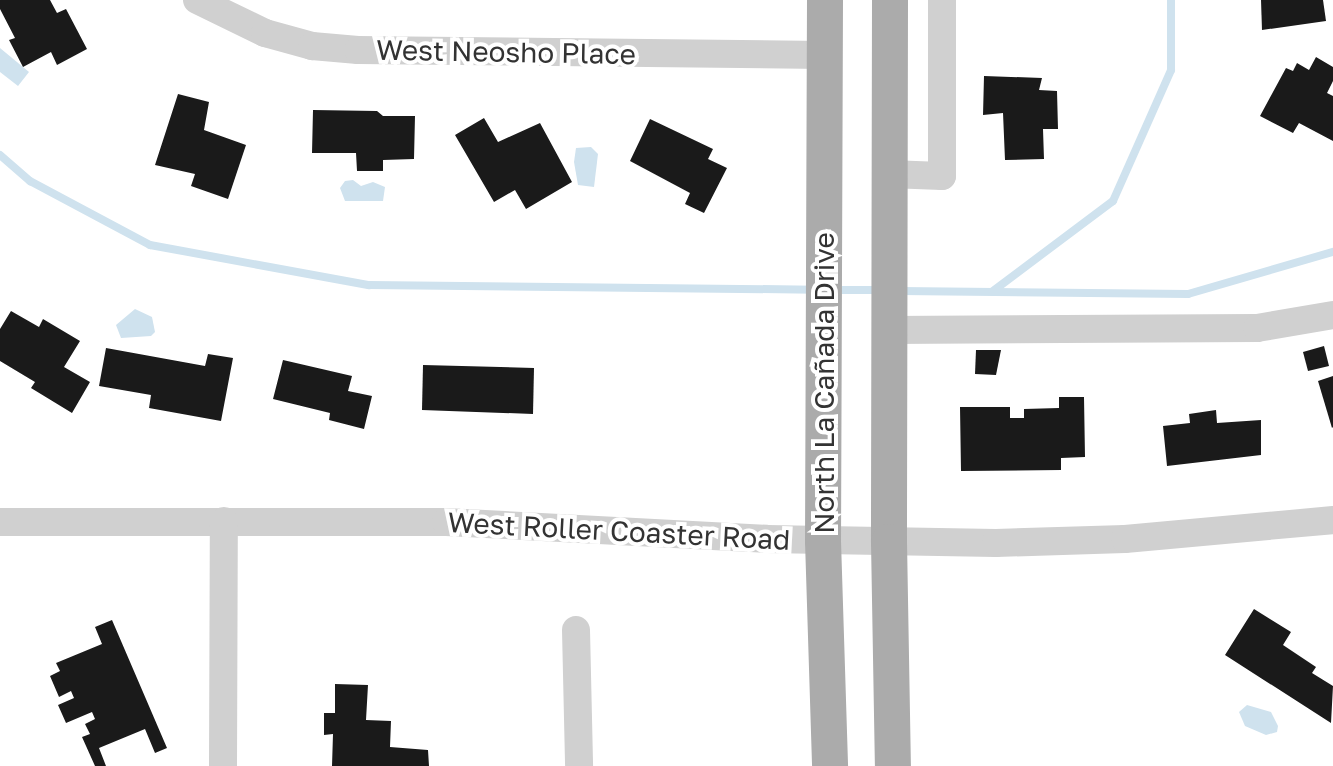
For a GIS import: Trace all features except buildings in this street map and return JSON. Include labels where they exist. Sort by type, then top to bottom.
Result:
[{"type":"main road","name":"North La Cañada Drive","points":[[825,0],[823,541],[830,766]]},
{"type":"main road","points":[[890,0],[889,542],[893,766]]},
{"type":"street","name":"West Neosho Place","points":[[197,0],[265,33],[312,46],[358,50],[824,55]]},
{"type":"street","points":[[889,174],[942,176],[942,0]]},
{"type":"street","points":[[889,325],[1257,328],[1333,315]]},
{"type":"street","name":"West Roller Coaster Road","points":[[0,522],[489,523],[889,542],[1125,539],[1333,520]]},
{"type":"street","points":[[223,766],[224,521]]},
{"type":"street","points":[[576,630],[579,766]]},
{"type":"water","points":[[0,48],[29,72],[18,86],[0,72]]},
{"type":"water","points":[[591,147],[598,154],[594,187],[578,185],[574,162],[576,148]]},
{"type":"water","points":[[353,180],[361,186],[373,182],[385,187],[383,201],[345,201],[340,188],[345,181]]},
{"type":"water","points":[[135,309],[152,317],[155,332],[151,336],[121,338],[116,325]]},
{"type":"water","points":[[1247,705],[1271,712],[1278,726],[1277,732],[1266,735],[1245,726],[1239,712]]},
{"type":"waterway","points":[[993,291],[1113,201],[1171,70],[1171,0]]},
{"type":"waterway","points":[[0,155],[30,181],[150,245],[369,285],[814,290]]},
{"type":"waterway","points":[[900,291],[1188,294],[1333,252]]},
{"type":"waterway","points":[[832,290],[882,290]]}]
